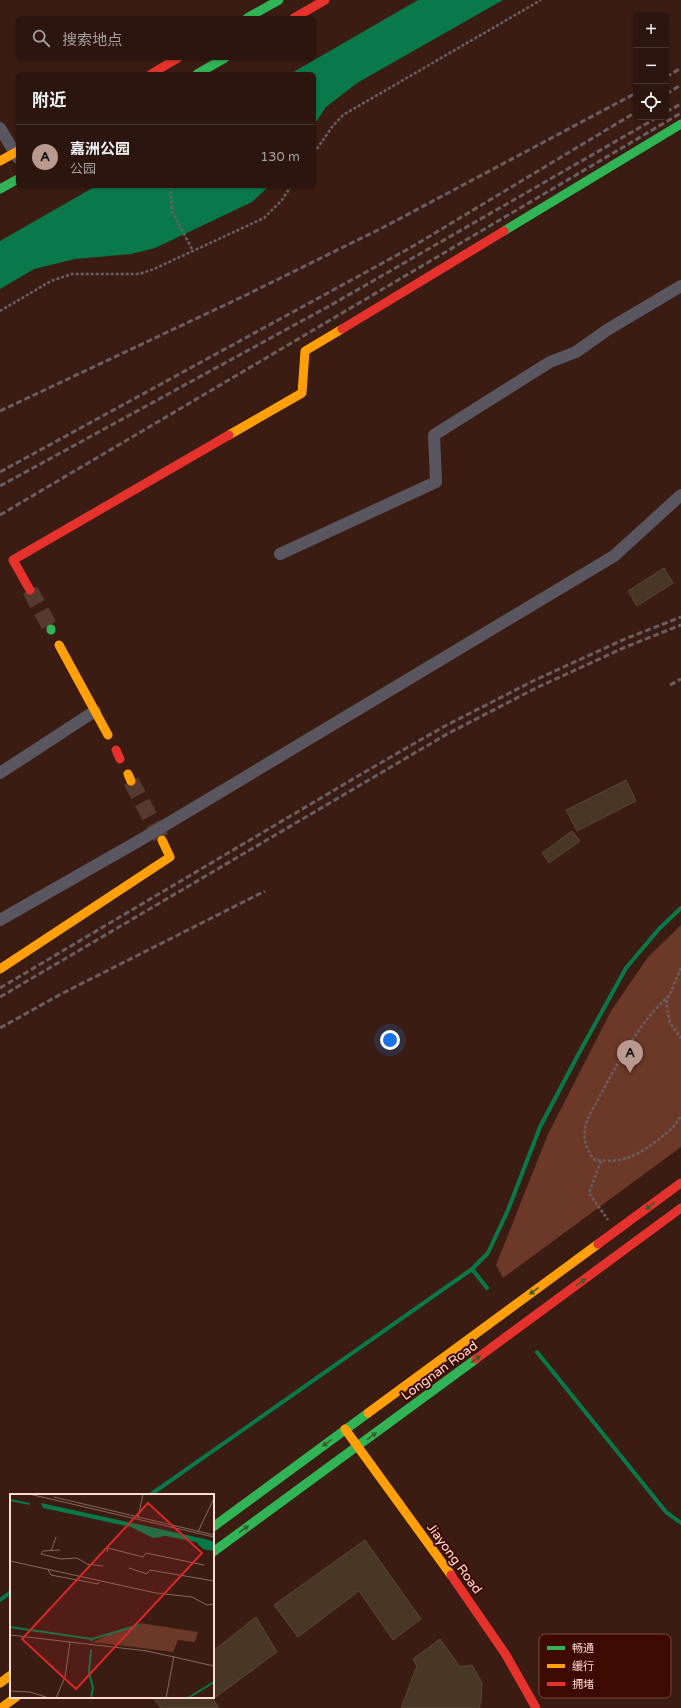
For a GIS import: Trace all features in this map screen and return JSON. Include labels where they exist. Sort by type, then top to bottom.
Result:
[{"type":"street","points":[[251,16],[279,0]]},
{"type":"street","points":[[297,16],[325,0]]},
{"type":"street","points":[[154,72],[174,60]]},
{"type":"street","points":[[200,72],[222,60]]},
{"type":"street","points":[[30,590],[13,560],[302,393],[304,351],[681,124]]},
{"type":"street","points":[[0,128],[16,152]]},
{"type":"street","points":[[0,161],[16,154]]},
{"type":"street","points":[[0,189],[16,180]]},
{"type":"street","points":[[280,554],[436,482],[434,435],[550,362],[576,352],[607,330],[681,286]]},
{"type":"street","points":[[0,920],[142,839],[614,556],[681,495]]},
{"type":"street","points":[[59,645],[108,735]]},
{"type":"street","points":[[0,773],[95,711]]},
{"type":"street","points":[[0,968],[55,934],[170,857],[162,840]]},
{"type":"street","name":"Longnan Road","points":[[214,1526],[681,1183]]},
{"type":"street","name":"Longnan Road","points":[[214,1551],[681,1208]]},
{"type":"street","name":"Jiayong Road","points":[[345,1429],[471,1603],[506,1655],[536,1708]]},
{"type":"street","points":[[0,1683],[10,1676]]},
{"type":"street","points":[[1,1708],[15,1698]]},
{"type":"path","points":[[316,150],[332,127],[343,115],[541,0]]},
{"type":"path","points":[[170,188],[172,211],[193,251]]},
{"type":"path","points":[[0,311],[51,281],[72,274],[139,274],[154,269],[264,218],[282,200],[290,188]]},
{"type":"path","points":[[681,968],[666,1003],[670,1023],[681,1038]]},
{"type":"path","points":[[669,996],[655,1008],[626,1053],[587,1121],[585,1136],[587,1152],[595,1160],[601,1161],[623,1160],[638,1155],[675,1127],[681,1116]]},
{"type":"path","points":[[601,1161],[589,1193],[616,1231]]},
{"type":"shaded area","points":[[418,0],[503,0],[357,83],[326,107],[316,122],[316,72],[293,72]]},
{"type":"shaded area","points":[[93,188],[267,188],[252,202],[155,248],[131,254],[75,259],[34,269],[0,289],[0,241]]},
{"type":"shaded area","points":[[681,925],[681,1147],[503,1278],[496,1265],[548,1134],[611,1011],[648,957]]},
{"type":"building","points":[[664,568],[673,583],[637,606],[628,591]]},
{"type":"building","points":[[626,780],[636,801],[577,831],[566,810]]},
{"type":"building","points":[[572,831],[580,841],[549,863],[542,853]]},
{"type":"building","points":[[365,1540],[421,1619],[393,1640],[359,1591],[298,1637],[274,1605]]},
{"type":"building","points":[[256,1617],[277,1652],[213,1699],[214,1650]]},
{"type":"building","points":[[440,1639],[460,1667],[472,1665],[482,1683],[479,1708],[401,1708],[417,1666],[413,1659]]},
{"type":"building","points":[[153,1698],[213,1698],[219,1708],[161,1708]]},
{"type":"waterway","points":[[472,1269],[488,1253],[508,1210],[540,1127],[626,968],[659,929],[681,908]]},
{"type":"waterway","points":[[151,1494],[472,1269],[487,1288]]},
{"type":"waterway","points":[[537,1352],[666,1512],[681,1523]]},
{"type":"waterway","points":[[0,1600],[10,1593]]},
{"type":"tunnel","points":[[30,590],[51,629]]},
{"type":"tunnel","points":[[131,781],[162,840]]},
{"type":"railway","points":[[669,75],[681,68]]},
{"type":"railway","points":[[669,92],[681,85]]},
{"type":"railway","points":[[0,411],[244,296],[384,227],[633,95]]},
{"type":"railway","points":[[669,110],[681,104]]},
{"type":"railway","points":[[0,515],[681,113]]},
{"type":"railway","points":[[0,472],[410,248],[633,114]]},
{"type":"railway","points":[[0,486],[331,305],[653,120]]},
{"type":"railway","points":[[0,988],[443,727],[535,680],[625,639],[681,617]]},
{"type":"railway","points":[[0,997],[447,734],[538,687],[628,646],[681,625]]},
{"type":"railway","points":[[670,685],[681,679]]},
{"type":"railway","points":[[0,1028],[61,994],[265,891]]},
{"type":"traffic: fast","points":[[251,16],[279,0]]},
{"type":"traffic: fast","points":[[200,72],[222,60]]},
{"type":"traffic: fast","points":[[504,231],[681,124]]},
{"type":"traffic: fast","points":[[0,189],[16,180]]},
{"type":"traffic: fast","points":[[214,1551],[476,1359]]},
{"type":"traffic: fast","points":[[214,1526],[368,1413]]},
{"type":"traffic: slow","points":[[0,161],[16,152]]},
{"type":"traffic: slow","points":[[229,435],[302,393],[305,351],[342,329]]},
{"type":"traffic: slow","points":[[59,645],[108,735]]},
{"type":"traffic: slow","points":[[128,774],[131,781]]},
{"type":"traffic: slow","points":[[0,969],[170,857],[162,840]]},
{"type":"traffic: slow","points":[[368,1413],[598,1244]]},
{"type":"traffic: slow","points":[[345,1429],[451,1575]]},
{"type":"traffic: slow","points":[[0,1683],[10,1676]]},
{"type":"traffic: slow","points":[[1,1708],[15,1698]]},
{"type":"traffic: jam","points":[[297,16],[325,0]]},
{"type":"traffic: jam","points":[[154,72],[175,60]]},
{"type":"traffic: jam","points":[[342,329],[504,231]]},
{"type":"traffic: jam","points":[[30,590],[13,560],[229,435]]},
{"type":"traffic: jam","points":[[116,750],[120,759]]},
{"type":"traffic: jam","points":[[598,1244],[681,1183]]},
{"type":"traffic: jam","points":[[476,1359],[681,1208]]},
{"type":"traffic: jam","points":[[451,1575],[506,1655],[536,1708]]},
{"type":"place","name":"嘉洲公园","points":[[630,1073]]}]
